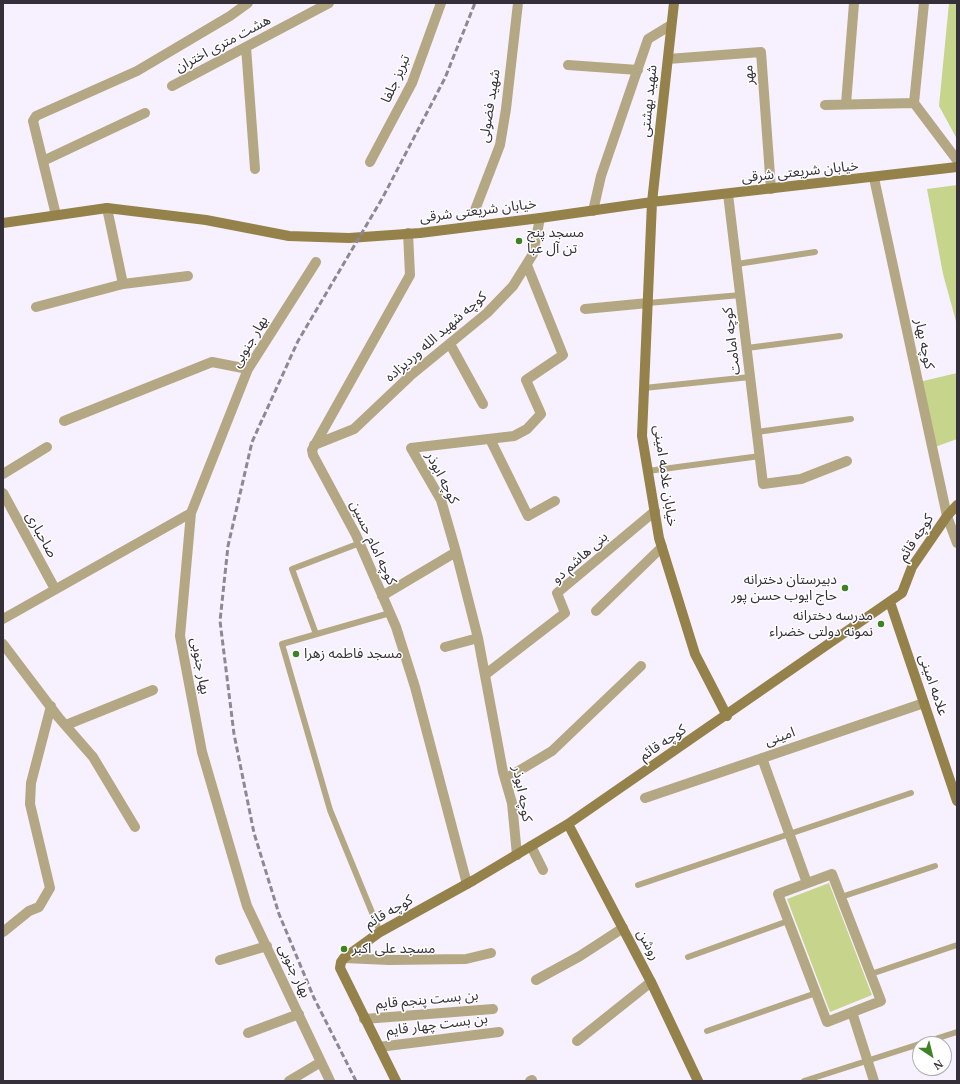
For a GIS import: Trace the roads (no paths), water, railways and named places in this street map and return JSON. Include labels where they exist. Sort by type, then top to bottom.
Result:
[{"type":"street","points":[[56,215],[33,121],[36,116],[137,71],[230,16],[248,3]]},
{"type":"street","name":"هشت متری اختران","points":[[172,86],[329,3]]},
{"type":"street","name":"تبریز جلفا","points":[[370,162],[412,83],[441,3]]},
{"type":"street","name":"شهید فضولی","points":[[475,210],[500,145],[506,109],[518,3]]},
{"type":"street","name":"شهید بهشتی","points":[[652,202],[674,3]]},
{"type":"street","points":[[846,104],[854,3]]},
{"type":"street","points":[[924,3],[914,103],[957,160]]},
{"type":"street","points":[[593,211],[601,176],[648,39],[672,25]]},
{"type":"street","points":[[246,47],[255,169]]},
{"type":"street","name":"مهر","points":[[668,59],[761,52],[771,189]]},
{"type":"street","points":[[568,65],[638,70]]},
{"type":"street","points":[[824,105],[914,103]]},
{"type":"street","points":[[43,161],[144,113]]},
{"type":"street","name":"خیابان شریعتی شرقی","points":[[3,223],[107,208],[206,220],[289,236],[349,238],[540,218],[652,202],[874,178],[957,167]]},
{"type":"street","name":"کوچه بهار","points":[[874,178],[947,516],[957,542]]},
{"type":"street","name":"کوچه امامت","points":[[728,194],[763,484],[801,479],[848,461]]},
{"type":"street","name":"خیابان علامه امینی","points":[[652,202],[642,436],[662,547],[695,654],[727,716]]},
{"type":"street","points":[[107,208],[123,284]]},
{"type":"street","name":"کوچه شهید الله وردیزاده","points":[[314,445],[354,429],[410,376],[487,313],[513,286],[527,265],[533,254],[540,218]]},
{"type":"street","points":[[314,445],[410,275],[408,233]]},
{"type":"street","name":"بهار جنوبی","points":[[316,262],[248,369],[191,513],[180,636],[202,752],[248,906],[330,1081]]},
{"type":"street","name":"کوچه ابوذر","points":[[517,855],[512,803],[505,779],[478,638],[456,552],[441,500],[411,448],[514,436],[527,429],[541,414],[526,380],[563,355],[527,265]]},
{"type":"street","points":[[36,307],[123,284],[188,276]]},
{"type":"street","points":[[585,309],[648,303]]},
{"type":"street","points":[[450,344],[483,404]]},
{"type":"street","points":[[64,421],[212,362],[248,369]]},
{"type":"street","points":[[490,439],[528,516],[555,501]]},
{"type":"street","name":"کوچه امام حسین","points":[[314,445],[313,455],[360,543],[390,612],[415,687],[467,884]]},
{"type":"street","points":[[3,474],[47,447]]},
{"type":"street","name":"صاحباری","points":[[3,493],[55,589]]},
{"type":"street","name":"کوچه قائم","points":[[344,958],[380,932],[467,884],[568,824],[727,716],[890,602],[902,593],[912,567],[947,516],[957,505]]},
{"type":"street","name":"بنی هاشم دو","points":[[486,674],[565,613],[558,593],[655,511]]},
{"type":"street","points":[[3,619],[191,513]]},
{"type":"street","points":[[596,611],[662,547]]},
{"type":"street","points":[[382,596],[456,552]]},
{"type":"street","name":"علامه امینی","points":[[890,602],[957,801]]},
{"type":"street","points":[[445,647],[478,638]]},
{"type":"street","points":[[3,644],[66,726],[93,757],[135,827]]},
{"type":"street","points":[[505,779],[552,751],[641,666]]},
{"type":"street","points":[[66,726],[153,690]]},
{"type":"street","name":"امینی","points":[[645,798],[924,703]]},
{"type":"street","points":[[3,932],[29,911],[39,907],[50,888],[30,804],[30,783],[51,706]]},
{"type":"street","points":[[762,758],[807,884]]},
{"type":"street","name":"روشن","points":[[568,824],[651,982],[698,1081]]},
{"type":"street","points":[[531,846],[543,870]]},
{"type":"street","points":[[832,874],[841,897],[881,1001],[827,1022],[778,894],[832,874]]},
{"type":"street","points":[[536,980],[580,956],[623,928]]},
{"type":"street","points":[[220,960],[266,946]]},
{"type":"street","points":[[396,1081],[340,968],[340,962],[344,958],[389,960],[466,959],[491,953]]},
{"type":"street","points":[[577,1041],[651,982]]},
{"type":"street","name":"بن بست پنجم قایم","points":[[364,1019],[493,1008]]},
{"type":"street","points":[[852,1012],[874,1081]]},
{"type":"street","points":[[248,1033],[299,1014]]},
{"type":"street","name":"بن بست چهار قایم","points":[[379,1047],[499,1032]]},
{"type":"street","points":[[289,1081],[321,1062]]},
{"type":"lane","points":[[737,264],[816,252]]},
{"type":"lane","points":[[648,303],[741,295]]},
{"type":"lane","points":[[747,348],[840,336]]},
{"type":"lane","points":[[644,388],[750,377]]},
{"type":"lane","points":[[757,432],[852,419]]},
{"type":"lane","points":[[648,471],[760,456]]},
{"type":"lane","points":[[316,634],[292,569],[360,543]]},
{"type":"lane","points":[[380,932],[330,810],[282,644],[390,612]]},
{"type":"lane","points":[[638,885],[910,793]]},
{"type":"lane","points":[[841,897],[935,866]]},
{"type":"lane","points":[[688,957],[788,921]]},
{"type":"lane","points":[[871,974],[957,945]]},
{"type":"lane","points":[[707,1031],[816,993]]},
{"type":"lane","points":[[804,1081],[957,1032]]},
{"type":"railway","points":[[356,1081],[314,998],[279,914],[254,833],[234,734],[220,621],[228,546],[252,442],[298,341],[383,197],[445,78],[475,3]]},
{"type":"place","name":"مسجد پنج تن آل عبا","points":[[519,241]]},
{"type":"place","name":"دبیرستان دخترانه حاج ایوب حسن پور","points":[[845,588]]},
{"type":"place","name":"مدرسه دخترانه نمونه دولتی خضراء","points":[[881,624]]},
{"type":"place","name":"مسجد فاطمه زهرا","points":[[296,654]]},
{"type":"place","name":"مسجد علی اکبر","points":[[344,949]]}]
